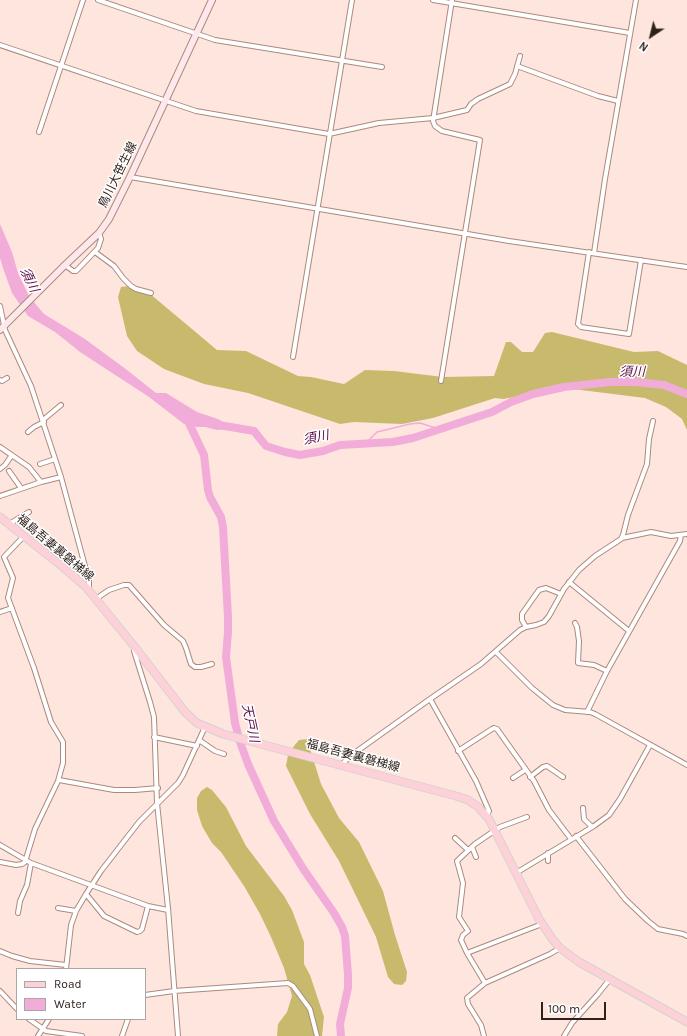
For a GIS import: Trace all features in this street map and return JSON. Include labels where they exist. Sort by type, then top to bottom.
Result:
[{"type":"main road","name":"福島吾妻裏磐梯線","points":[[0,517],[63,567],[90,591],[185,712],[194,721],[223,734],[468,800],[477,806],[487,816],[542,924],[560,948],[579,962],[687,1022]]},
{"type":"street","points":[[40,132],[83,0]]},
{"type":"street","points":[[98,0],[215,40],[382,67]]},
{"type":"street","name":"鳥川大笹生線","points":[[2,327],[99,233],[109,219],[212,0]]},
{"type":"street","points":[[293,357],[352,0]]},
{"type":"street","points":[[433,0],[452,1],[630,33]]},
{"type":"street","points":[[636,0],[578,324],[581,327],[629,334],[641,260]]},
{"type":"street","points":[[441,381],[480,140],[442,131],[435,126],[433,118],[452,1]]},
{"type":"street","points":[[0,45],[196,111],[329,134],[379,123],[433,118],[467,110],[471,104],[478,99],[507,86],[512,80],[520,56]]},
{"type":"street","points":[[517,66],[598,96],[618,101]]},
{"type":"street","points":[[130,177],[509,241],[687,267]]},
{"type":"street","points":[[64,266],[76,271],[95,252],[101,239],[99,233]]},
{"type":"street","points":[[95,252],[114,266],[131,286],[151,293]]},
{"type":"street","points":[[0,306],[2,327],[31,386],[61,477],[89,582],[90,591]]},
{"type":"street","points":[[0,380],[2,381],[7,378]]},
{"type":"street","points":[[28,432],[61,405]]},
{"type":"street","points":[[622,538],[628,515],[647,464],[649,439],[653,421]]},
{"type":"street","points":[[0,447],[28,467],[41,482]]},
{"type":"street","points":[[0,469],[12,455]]},
{"type":"street","points":[[40,464],[55,459]]},
{"type":"street","points":[[9,471],[21,488]]},
{"type":"street","points":[[0,496],[21,488],[61,477]]},
{"type":"street","points":[[9,524],[29,512]]},
{"type":"street","points":[[341,765],[353,754],[478,667],[520,630],[544,622],[569,582],[583,566],[595,556],[622,538],[651,532],[671,536],[687,534]]},
{"type":"street","points":[[587,712],[607,671],[680,541],[681,535]]},
{"type":"street","points":[[0,862],[20,865],[23,864],[35,828],[59,780],[63,763],[63,742],[51,722],[34,668],[8,598],[13,578],[4,557],[24,536]]},
{"type":"street","points":[[569,582],[630,631]]},
{"type":"street","points":[[97,600],[109,590],[124,585],[129,585],[164,625],[183,641],[191,664],[195,667],[212,664]]},
{"type":"street","points":[[526,627],[522,620],[522,616],[539,590],[546,588],[561,594]]},
{"type":"street","points":[[0,612],[12,608]]},
{"type":"street","points":[[575,623],[578,627],[578,663],[594,665],[607,671]]},
{"type":"street","points":[[134,646],[134,651],[152,708],[158,803],[178,1036]]},
{"type":"street","points":[[496,652],[532,688],[553,705],[565,710],[595,714],[687,765]]},
{"type":"street","points":[[430,699],[476,781],[489,811],[487,816]]},
{"type":"street","points":[[0,951],[30,961],[66,967],[71,929],[76,911],[91,886],[134,829],[158,803],[169,794],[183,775],[205,727]]},
{"type":"street","points":[[458,751],[494,728],[530,777],[539,790],[549,810],[571,839]]},
{"type":"street","points":[[154,737],[197,746]]},
{"type":"street","points":[[200,740],[215,751],[224,754]]},
{"type":"street","points":[[516,873],[605,818],[616,806],[650,745]]},
{"type":"street","points":[[530,777],[543,767],[547,766],[563,777]]},
{"type":"street","points":[[513,778],[525,770]]},
{"type":"street","points":[[59,780],[114,790],[158,788]]},
{"type":"street","points":[[583,808],[584,818],[592,827]]},
{"type":"street","points":[[485,982],[466,953],[461,938],[468,930],[459,917],[464,883],[457,861],[495,830],[527,817]]},
{"type":"street","points":[[576,836],[625,899],[648,921],[658,929],[687,936]]},
{"type":"street","points":[[455,838],[470,849],[476,857]]},
{"type":"street","points":[[0,845],[31,864],[148,906],[168,910]]},
{"type":"street","points":[[548,853],[548,861]]},
{"type":"street","points":[[18,913],[19,904],[26,885],[31,864]]},
{"type":"street","points":[[86,894],[104,916],[137,932],[142,929],[148,906]]},
{"type":"street","points":[[58,908],[76,911]]},
{"type":"street","points":[[466,953],[542,924]]},
{"type":"street","points":[[484,1036],[482,1028],[466,999],[485,982],[550,954],[560,948]]},
{"type":"street","points":[[564,1036],[572,1023],[610,979]]},
{"type":"street","points":[[146,995],[174,991],[288,983],[293,986],[310,1009],[317,1036]]},
{"type":"street","points":[[0,991],[16,1008]]},
{"type":"street","points":[[30,1020],[42,1030],[82,1036]]},
{"type":"street","points":[[38,1036],[48,1020]]},
{"type":"street","points":[[122,1036],[128,1020]]},
{"type":"shaded area","points":[[129,286],[149,293],[217,350],[246,351],[298,376],[311,377],[344,384],[365,370],[394,371],[443,377],[494,376],[506,342],[511,342],[522,352],[533,352],[545,333],[552,332],[634,352],[658,351],[687,365],[687,430],[682,419],[666,407],[645,398],[565,388],[503,399],[495,398],[433,418],[402,424],[354,422],[340,424],[248,393],[204,384],[164,369],[137,351],[127,336],[118,297],[121,287]]},
{"type":"shaded area","points":[[307,739],[321,784],[339,818],[359,842],[383,891],[407,972],[406,981],[402,985],[394,984],[388,977],[376,937],[339,861],[310,814],[286,766],[288,755],[294,746],[299,740]]},
{"type":"shaded area","points":[[207,787],[212,790],[226,807],[246,846],[284,896],[292,910],[304,942],[304,964],[310,975],[324,1017],[322,1036],[277,1036],[278,1024],[287,1012],[292,996],[284,968],[260,914],[244,886],[221,852],[212,843],[202,826],[197,810],[197,798],[201,791]]},
{"type":"water","points":[[0,224],[12,252],[18,273],[29,296],[44,314],[85,339],[156,393],[166,393],[197,412],[218,419],[233,428],[217,430],[184,424],[149,397],[80,352],[55,332],[28,316],[12,293],[0,258]]},
{"type":"waterway","name":"須川","points":[[219,425],[254,431],[266,446],[300,455],[323,451],[340,445],[393,442],[413,438],[492,412],[511,402],[533,394],[564,387],[610,382],[636,382],[664,385],[687,394]]},
{"type":"waterway","name":"天戸川","points":[[187,419],[204,455],[208,490],[210,497],[221,517],[223,527],[228,617],[226,657],[235,723],[240,742],[248,764],[274,821],[304,870],[334,913],[345,936],[348,988],[340,1024],[341,1036]]},
{"type":"waterway","points":[[366,443],[377,432],[410,424],[420,423],[439,429]]}]
